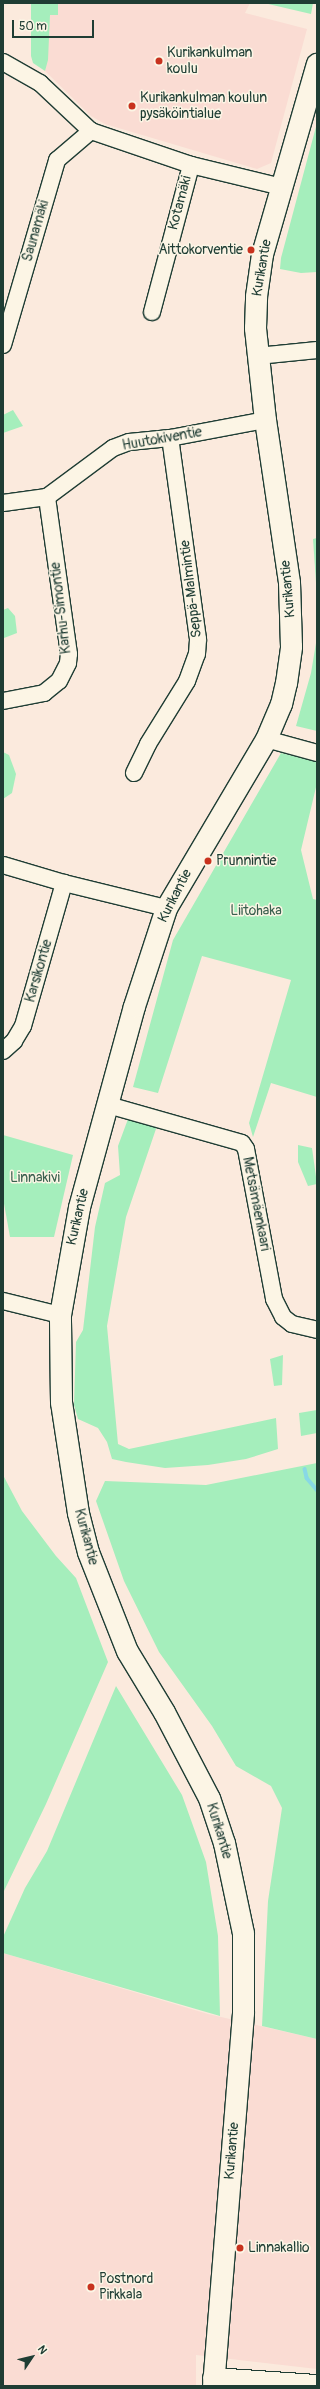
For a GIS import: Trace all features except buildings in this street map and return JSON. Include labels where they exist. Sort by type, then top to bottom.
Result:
[{"type":"main road","name":"Kurikantie","points":[[213,2382],[243,2012],[243,1933],[224,1843],[209,1798],[164,1712],[127,1651],[88,1552],[78,1513],[61,1402],[60,1315],[79,1207],[134,1006],[166,908],[266,739],[281,704],[286,683],[292,624],[290,582],[265,420],[255,312],[259,273],[317,64]]},
{"type":"main road","points":[[213,2382],[317,2385]]},
{"type":"street","points":[[3,62],[40,83],[91,131],[191,165],[282,187]]},
{"type":"street","name":"Saunamäki","points":[[3,345],[57,160],[91,131]]},
{"type":"street","name":"Kotamäki","points":[[152,312],[191,165]]},
{"type":"street","points":[[258,356],[317,350]]},
{"type":"street","name":"Huutokiventie","points":[[3,503],[47,497],[113,448],[129,442],[170,438],[265,420]]},
{"type":"street","name":"Seppä-Malmintie","points":[[134,773],[187,681],[196,654],[198,639],[170,438]]},
{"type":"street","name":"Karhu-Simontie","points":[[3,701],[44,693],[59,680],[68,662],[69,654],[47,497]]},
{"type":"street","points":[[266,739],[317,753]]},
{"type":"street","points":[[3,865],[64,884],[166,908]]},
{"type":"street","name":"Karsikontie","points":[[3,1051],[14,1041],[23,1026],[64,884]]},
{"type":"street","name":"Metsämäenkaari","points":[[108,1105],[242,1143],[246,1149],[274,1299],[283,1317],[292,1324],[317,1330]]},
{"type":"street","points":[[3,1301],[60,1315]]},
{"type":"shaded area","points":[[49,3],[250,3],[245,13],[307,29],[271,163],[257,169],[105,124],[91,116],[45,71]]},
{"type":"shaded area","points":[[3,1953],[208,2014],[317,2039],[317,2369],[196,2355],[196,2386],[3,2386]]},
{"type":"green space","points":[[31,3],[58,3],[58,15],[50,15],[48,60],[45,71],[33,63],[31,56]]},
{"type":"green space","points":[[264,3],[313,3],[311,14]]},
{"type":"green space","points":[[317,123],[317,272],[301,273],[280,269],[281,258]]},
{"type":"green space","points":[[13,410],[23,426],[3,433],[3,415]]},
{"type":"green space","points":[[317,538],[317,597],[313,539]]},
{"type":"green space","points":[[8,608],[15,616],[17,633],[4,638],[3,610]]},
{"type":"green space","points":[[317,637],[317,731],[296,726],[311,673]]},
{"type":"green space","points":[[3,752],[9,755],[16,774],[12,793],[3,799]]},
{"type":"green space","name":"Liitohaka","points":[[281,753],[317,762],[317,783],[301,850],[313,899],[317,900],[317,1097],[271,1083],[253,1137],[249,1123],[291,980],[202,956],[158,1093],[133,1087],[173,940]]},
{"type":"green space","points":[[128,1119],[158,1123],[126,1217],[107,1326],[118,1444],[129,1449],[276,1418],[278,1449],[246,1459],[208,1465],[165,1468],[112,1459],[107,1442],[98,1428],[78,1419],[74,1405],[76,1342],[83,1330],[95,1227],[105,1183],[120,1175],[118,1146]]},
{"type":"green space","name":"Linnakivi","points":[[3,1135],[73,1155],[54,1237],[10,1237],[3,1198]]},
{"type":"green space","points":[[298,1145],[312,1148],[317,1184],[308,1186],[298,1162]]},
{"type":"green space","points":[[283,1355],[282,1385],[274,1386],[270,1359]]},
{"type":"green space","points":[[317,1410],[317,1433],[301,1436],[299,1413]]},
{"type":"green space","points":[[317,1463],[317,2039],[262,2026],[268,1901],[282,1808],[271,1786],[236,1766],[212,1726],[159,1652],[124,1581],[96,1501],[105,1481],[206,1485]]},
{"type":"green space","points":[[3,1475],[22,1511],[56,1556],[76,1578],[108,1662],[46,1804],[3,1893]]},
{"type":"green space","points":[[116,1686],[182,1795],[206,1862],[218,1936],[220,2016],[3,1953],[3,1937],[25,1888],[47,1851]]},
{"type":"waterway","points":[[305,1469],[307,1478],[317,1490]]},
{"type":"place","name":"Kurikankulman koulu","points":[[159,61]]},
{"type":"place","name":"Kurikankulman koulun pysäköintialue","points":[[132,106]]},
{"type":"place","name":"Aittokorventie","points":[[251,250]]},
{"type":"place","name":"Prunnintie","points":[[208,861]]},
{"type":"place","name":"Linnakallio","points":[[240,2248]]},
{"type":"place","name":"Postnord Pirkkala","points":[[91,2287]]}]
